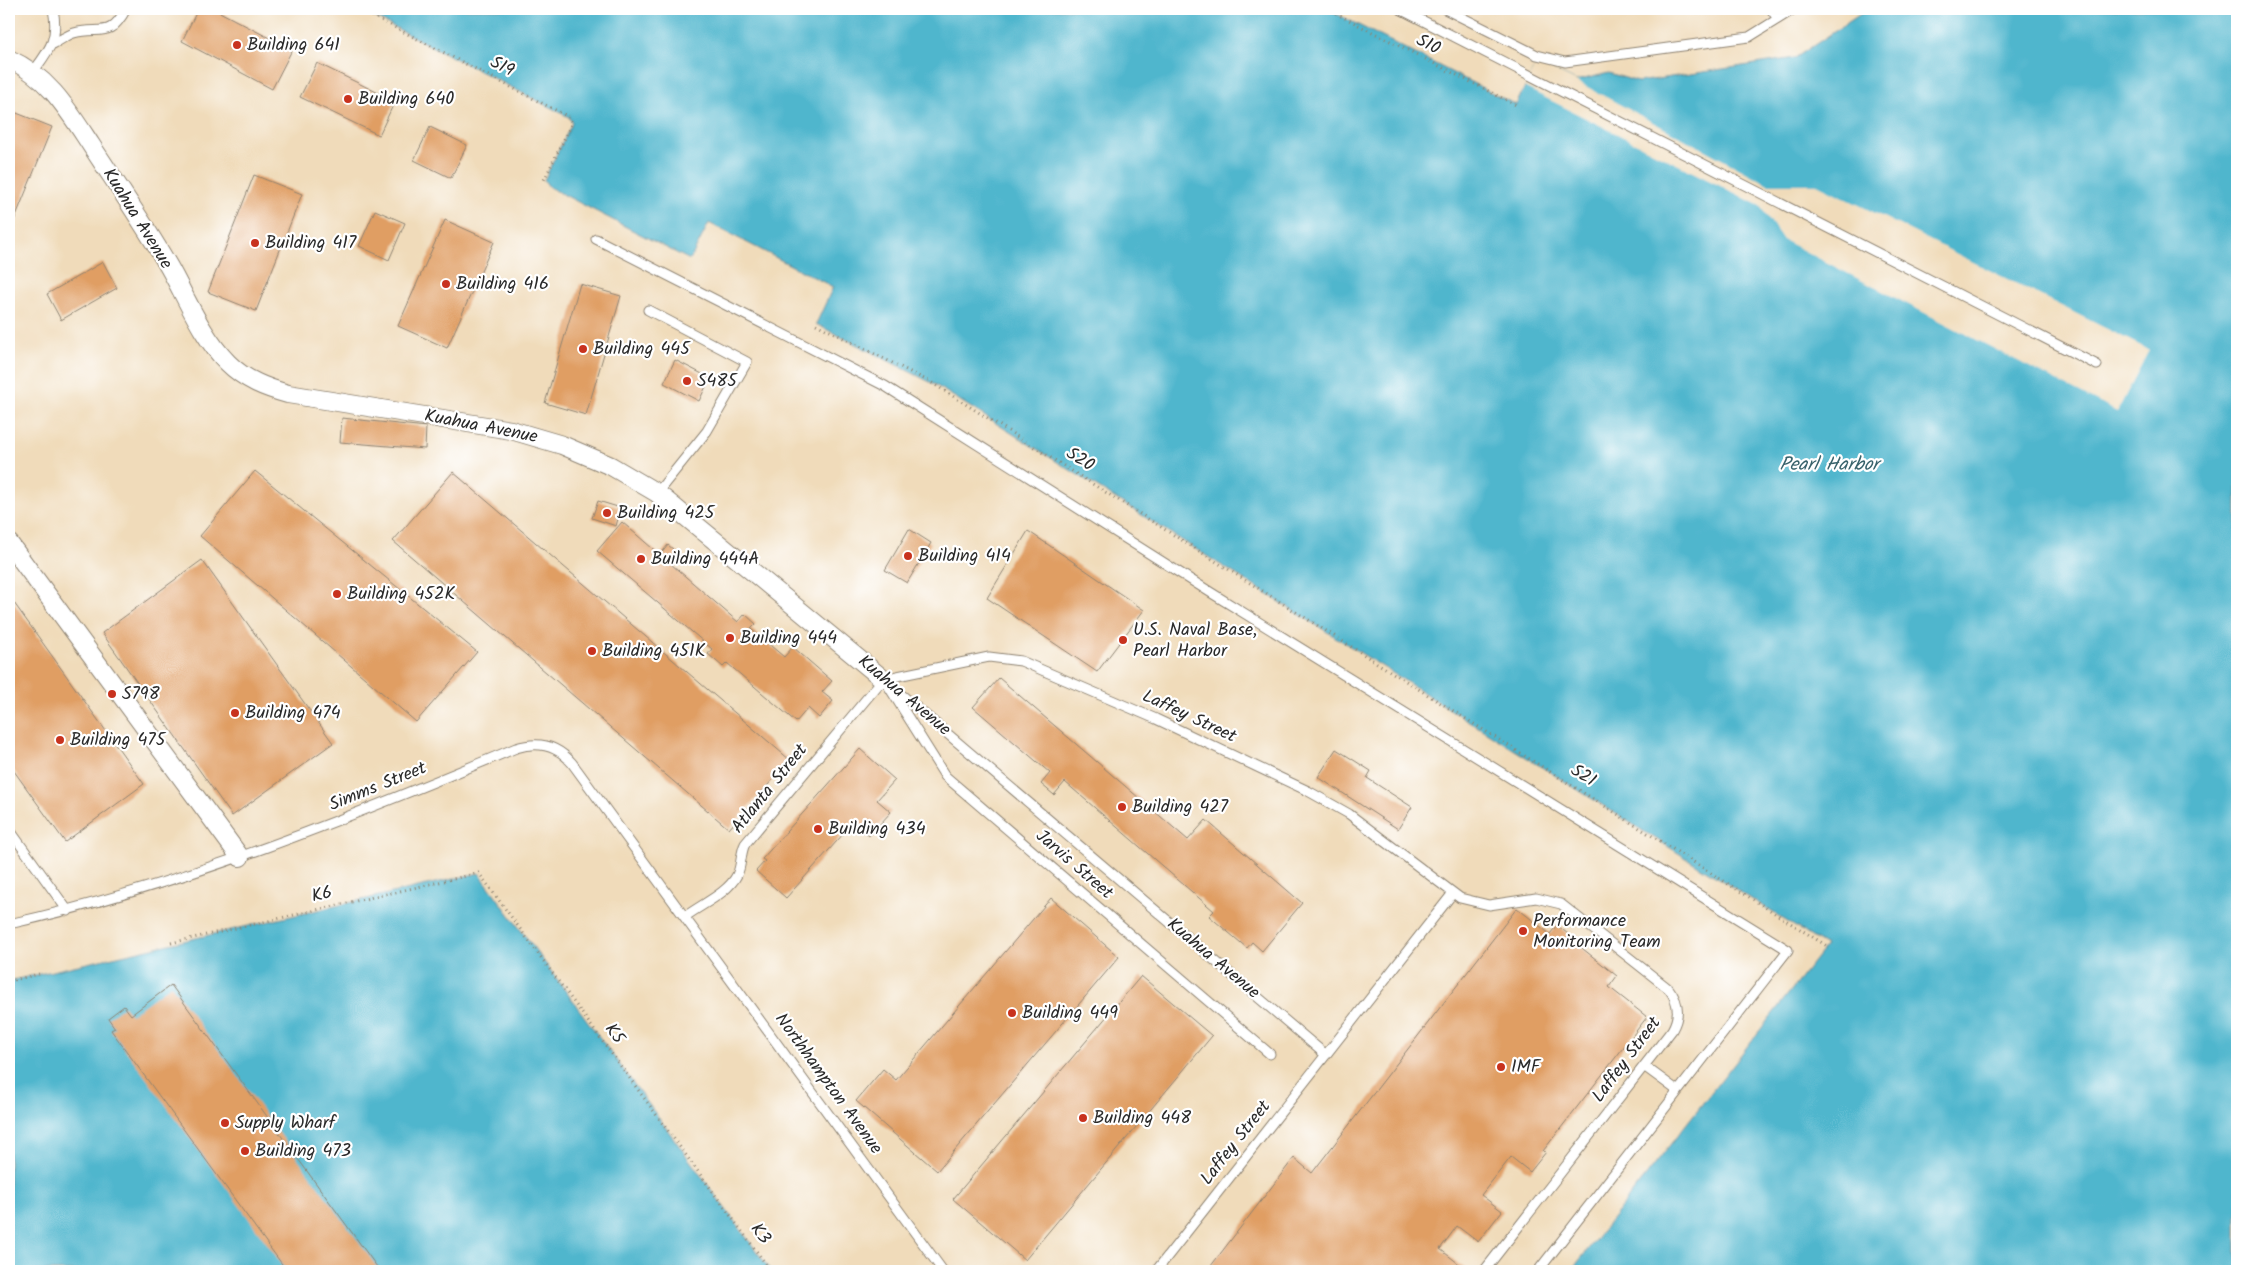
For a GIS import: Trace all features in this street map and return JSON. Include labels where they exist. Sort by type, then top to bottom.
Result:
[{"type":"street","name":"Kuahua Avenue","points":[[9,59],[33,72],[47,84],[64,104],[168,265],[208,338],[218,352],[242,375],[257,384],[288,394],[511,430],[562,445],[611,466],[657,493],[884,679]]},
{"type":"street","points":[[9,543],[240,857]]},
{"type":"lane","points":[[33,72],[53,44],[57,26],[53,9]]},
{"type":"lane","points":[[53,44],[72,33],[104,31],[118,23],[126,9]]},
{"type":"lane","points":[[1400,9],[2097,365]]},
{"type":"lane","points":[[1445,9],[1537,55],[1565,62],[1749,37],[1794,9]]},
{"type":"lane","points":[[1771,9],[1778,19]]},
{"type":"lane","points":[[596,239],[885,386],[1218,597],[1788,950],[1538,1271]]},
{"type":"lane","points":[[648,310],[747,362],[707,431],[657,493]]},
{"type":"lane","name":"Laffey Street","points":[[884,679],[989,657],[1021,661],[1156,718],[1308,791],[1350,814],[1460,898],[1489,905],[1536,898],[1553,901],[1568,908],[1666,986],[1677,1002],[1677,1021],[1484,1271]]},
{"type":"lane","name":"Atlanta Street","points":[[686,916],[733,882],[739,870],[740,856],[745,844],[884,679]]},
{"type":"lane","name":"Kuahua Avenue","points":[[884,679],[1326,1055]]},
{"type":"lane","name":"Jarvis Street","points":[[884,679],[945,776],[1270,1054]]},
{"type":"lane","name":"Simms Street","points":[[9,924],[68,910],[240,857],[358,814],[516,748],[537,744],[557,749],[568,757],[686,916]]},
{"type":"lane","points":[[9,829],[68,910]]},
{"type":"lane","name":"Laffey Street","points":[[1156,1271],[1453,893]]},
{"type":"lane","name":"Northhampton Avenue","points":[[686,916],[943,1271]]},
{"type":"lane","points":[[1644,1066],[1678,1091]]},
{"type":"path","name":"S19","points":[[359,9],[568,117],[572,123],[544,180]]},
{"type":"path","name":"S10","points":[[1327,9],[1516,105]]},
{"type":"path","name":"S20","points":[[816,324],[932,383],[1324,630]]},
{"type":"path","name":"S21","points":[[1324,630],[1826,946]]},
{"type":"path","name":"K6","points":[[171,943],[479,873]]},
{"type":"path","name":"K5","points":[[479,873],[728,1212]]},
{"type":"path","points":[[9,981],[39,974]]},
{"type":"path","name":"K3","points":[[728,1212],[771,1271]]},
{"type":"water","name":"Pearl Harbor","points":[[359,9],[1327,9],[1516,105],[1537,62],[1576,81],[1609,73],[1638,82],[1795,58],[1868,9],[2237,9],[2237,1271],[1571,1271],[1826,946],[932,383],[816,324],[833,287],[709,223],[690,260],[549,187],[544,180],[572,123],[569,117]]},
{"type":"water","points":[[479,873],[771,1271],[9,1271],[9,981]]},
{"type":"pier","points":[[1537,62],[1768,184],[1817,184],[2149,350],[2117,412],[1783,240],[1760,206],[1524,87]]},
{"type":"building","name":"Building 641","points":[[198,9],[214,9],[292,50],[272,89],[182,41]]},
{"type":"building","name":"Building 640","points":[[317,63],[395,101],[379,135],[300,97]]},
{"type":"building","points":[[9,110],[52,127],[9,233]]},
{"type":"building","points":[[430,127],[467,145],[451,178],[414,160]]},
{"type":"building","name":"Building 417","points":[[254,175],[302,194],[256,311],[208,292]]},
{"type":"building","points":[[375,210],[405,223],[389,260],[359,246]]},
{"type":"building","name":"Building 416","points":[[445,220],[494,242],[447,348],[398,326]]},
{"type":"building","points":[[103,262],[117,288],[61,320],[47,294]]},
{"type":"building","name":"Building 445","points":[[580,284],[621,296],[586,415],[545,403]]},
{"type":"building","name":"S485","points":[[675,360],[710,378],[699,401],[664,383]]},
{"type":"building","points":[[342,418],[426,427],[425,449],[340,442]]},
{"type":"building","name":"Building 452K","points":[[255,471],[477,652],[416,722],[200,536]]},
{"type":"building","name":"Building 451K","points":[[453,472],[790,760],[729,829],[393,541]]},
{"type":"building","name":"Building 425","points":[[598,501],[621,508],[616,526],[592,518]]},
{"type":"building","name":"Building 444","points":[[622,522],[660,555],[668,545],[679,554],[671,564],[738,622],[745,614],[756,624],[751,629],[784,657],[793,647],[832,681],[822,692],[833,701],[819,718],[808,708],[796,722],[727,663],[723,667],[708,654],[712,649],[597,551]]},
{"type":"building","name":"Building 414","points":[[909,529],[931,543],[907,583],[885,570]]},
{"type":"building","points":[[1028,531],[1144,610],[1097,672],[987,598]]},
{"type":"building","name":"Building 474","points":[[202,560],[333,743],[232,816],[102,633]]},
{"type":"building","name":"Building 475","points":[[9,596],[144,784],[65,842],[9,764]]},
{"type":"building","name":"Building 427","points":[[999,678],[1188,840],[1206,820],[1302,903],[1262,951],[1252,942],[1247,948],[1209,916],[1214,911],[1065,782],[1054,795],[1041,784],[1050,773],[973,707]]},
{"type":"building","name":"Building 434","points":[[860,749],[895,780],[877,800],[891,812],[869,836],[854,822],[786,898],[756,871],[765,861],[762,859]]},
{"type":"building","points":[[1336,749],[1371,771],[1367,778],[1412,807],[1398,829],[1318,777]]},
{"type":"building","name":"Building 449","points":[[1051,898],[1119,957],[937,1171],[856,1101],[883,1069],[896,1080]]},
{"type":"building","name":"IMF","points":[[1517,908],[1550,934],[1557,925],[1574,939],[1573,941],[1617,976],[1609,987],[1647,1017],[1543,1151],[1546,1152],[1530,1172],[1511,1157],[1481,1195],[1502,1211],[1478,1242],[1457,1226],[1440,1249],[1468,1271],[1207,1271],[1294,1158],[1312,1173]]},
{"type":"building","name":"Building 448","points":[[1141,976],[1212,1036],[1025,1260],[953,1199]]},
{"type":"building","name":"Building 473","points":[[171,985],[380,1271],[287,1271],[111,1030],[115,1028],[108,1018],[124,1006],[131,1015]]},
{"type":"place","name":"Building 641","points":[[237,45]]},
{"type":"place","name":"Building 640","points":[[348,99]]},
{"type":"place","name":"Building 417","points":[[255,243]]},
{"type":"place","name":"Building 416","points":[[446,284]]},
{"type":"place","name":"Building 445","points":[[583,349]]},
{"type":"place","name":"S485","points":[[687,381]]},
{"type":"place","name":"Building 425","points":[[607,513]]},
{"type":"place","name":"Building 414","points":[[908,556]]},
{"type":"place","name":"Building 444A","points":[[641,559]]},
{"type":"place","name":"Building 452K","points":[[337,594]]},
{"type":"place","name":"Building 444","points":[[730,638]]},
{"type":"place","name":"U.S. Naval Base, Pearl Harbor","points":[[1123,640]]},
{"type":"place","name":"Building 451K","points":[[592,651]]},
{"type":"place","name":"S798","points":[[112,694]]},
{"type":"place","name":"Building 474","points":[[235,713]]},
{"type":"place","name":"Building 475","points":[[60,740]]},
{"type":"place","name":"Building 427","points":[[1122,807]]},
{"type":"place","name":"Building 434","points":[[818,829]]},
{"type":"place","name":"Performance Monitoring Team","points":[[1523,931]]},
{"type":"place","name":"Building 449","points":[[1012,1013]]},
{"type":"place","name":"IMF","points":[[1501,1067]]},
{"type":"place","name":"Building 448","points":[[1083,1118]]},
{"type":"place","name":"Supply Wharf","points":[[225,1123]]},
{"type":"place","name":"Building 473","points":[[245,1151]]}]
